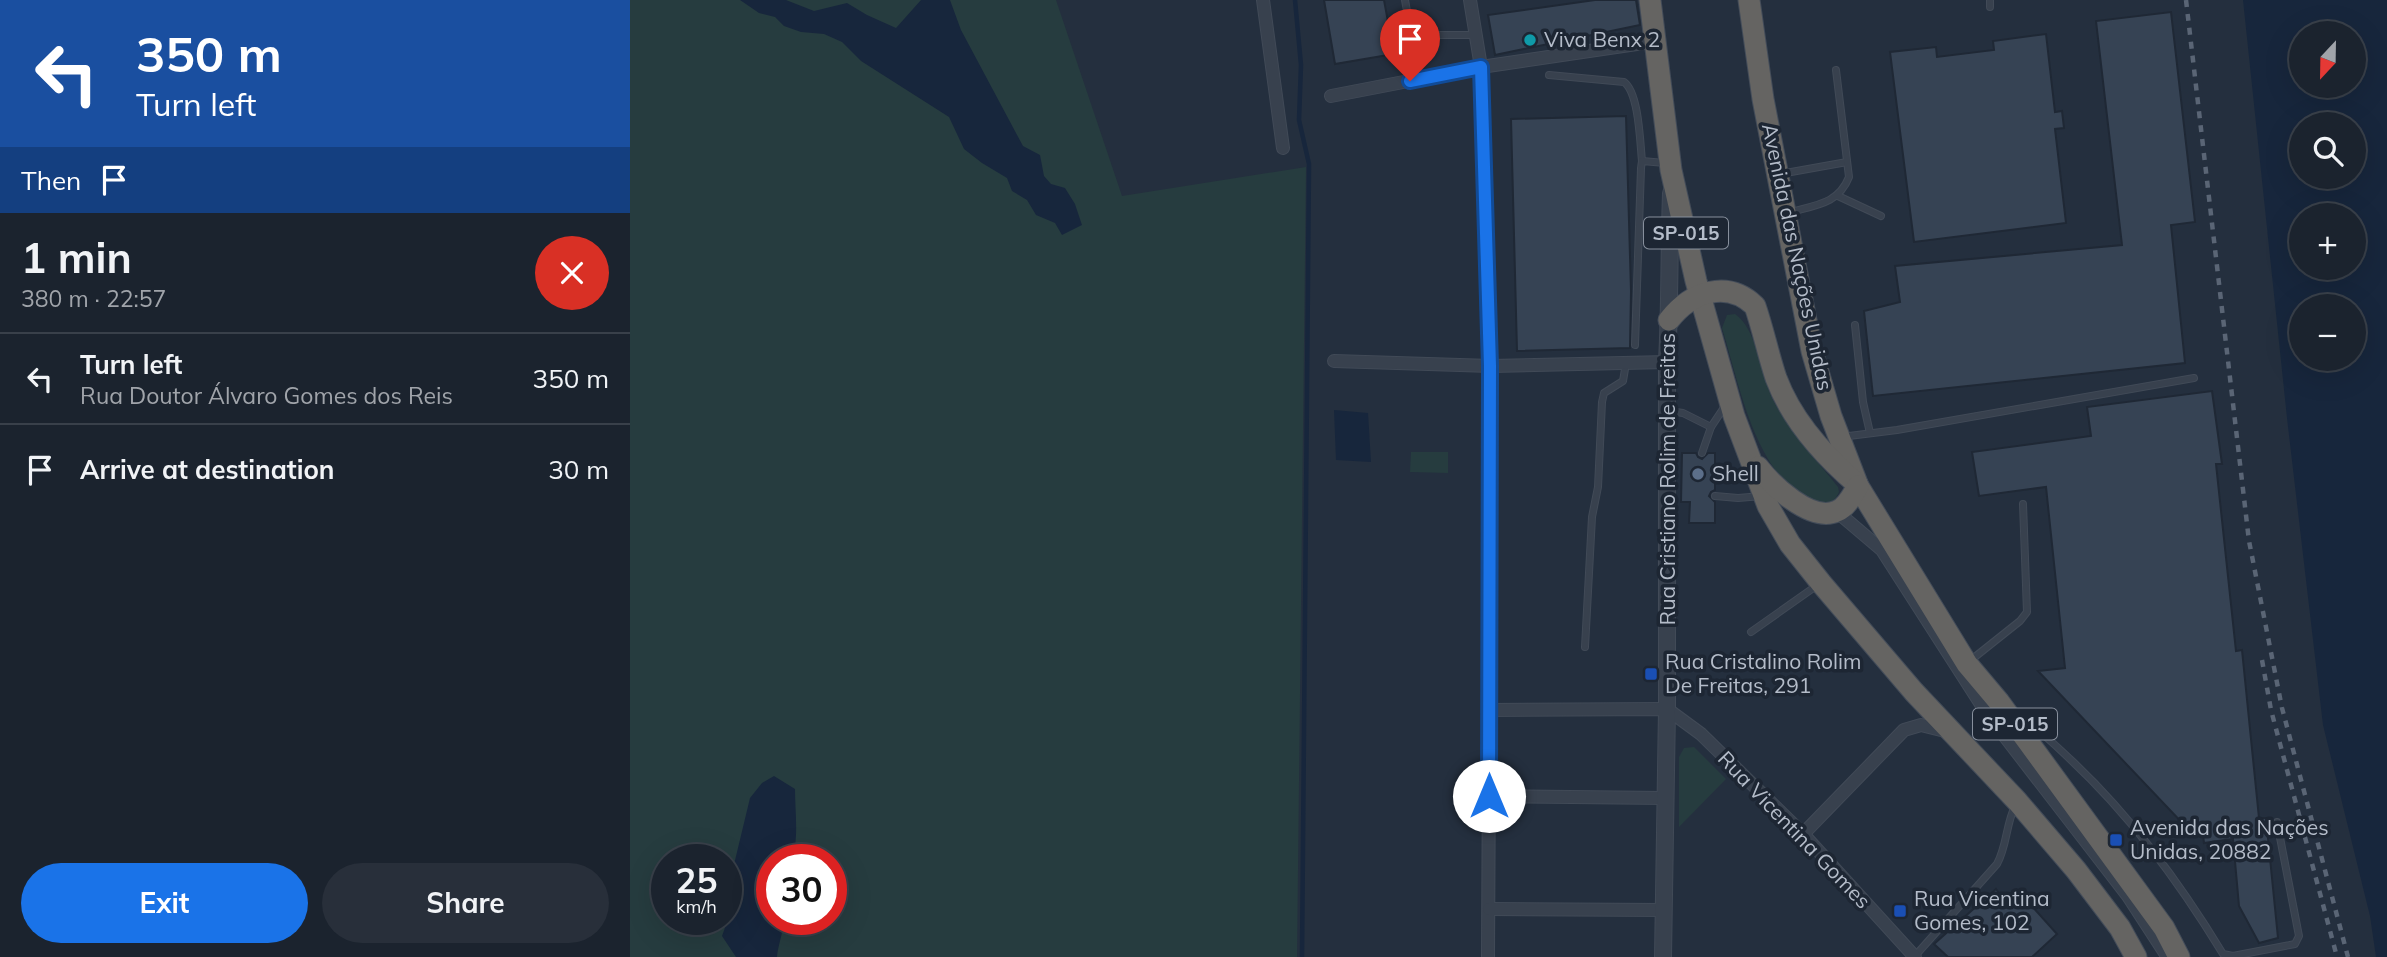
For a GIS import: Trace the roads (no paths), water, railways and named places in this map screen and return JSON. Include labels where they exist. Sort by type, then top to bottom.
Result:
[{"type":"highway","name":"SP-015","points":[[1650,0],[1671,167],[1700,296],[1729,398],[1764,496],[1790,544],[1821,583],[1914,691],[2017,801],[2076,870],[2120,928],[2130,952]]},
{"type":"highway","name":"Avenida das Nações Unidas","points":[[1749,0],[1763,99],[1812,351],[1839,437],[1858,486],[1967,664],[1999,702],[2164,928],[2179,957]]},
{"type":"highway","points":[[1669,320],[1677,309],[1720,289],[1730,290],[1748,299],[1755,306],[1776,378],[1786,401],[1828,460],[1858,486],[1847,503],[1836,512],[1825,513],[1806,508],[1786,496],[1748,454]]},
{"type":"street","points":[[1264,0],[1283,149]]},
{"type":"street","points":[[1470,0],[1481,67],[1490,366],[1488,957]]},
{"type":"street","points":[[1331,96],[1481,67],[1657,41]]},
{"type":"street","name":"Rua Cristiano Rolim de Freitas","points":[[1666,954],[1664,910],[1670,493],[1667,291],[1671,167]]},
{"type":"street","points":[[1334,361],[1490,366],[1667,362]]},
{"type":"street","points":[[1836,512],[1868,536],[1888,558],[1986,712],[2128,896],[2168,957]]},
{"type":"street","points":[[1489,710],[1667,709]]},
{"type":"street","name":"Rua Vicentina Gomes","points":[[1667,709],[1701,734],[1804,834],[1915,957]]},
{"type":"street","points":[[1804,834],[1904,730],[1921,725],[1952,733]]},
{"type":"street","points":[[1489,796],[1665,799]]},
{"type":"street","points":[[1489,909],[1664,910]]},
{"type":"lane","points":[[1405,0],[1410,28],[1420,35],[1476,35]]},
{"type":"lane","points":[[1786,214],[1838,197],[1849,177],[1836,70]]},
{"type":"lane","points":[[1549,75],[1624,82],[1629,85],[1635,104],[1642,161],[1635,345]]},
{"type":"lane","points":[[1642,161],[1671,167]]},
{"type":"lane","points":[[1778,174],[1847,162]]},
{"type":"lane","points":[[1838,197],[1881,216]]},
{"type":"lane","points":[[1856,325],[1863,402],[1870,433]]},
{"type":"lane","points":[[1584,647],[1592,517],[1598,487],[1602,402],[1604,393],[1623,381],[1626,363]]},
{"type":"lane","points":[[1839,437],[2194,378]]},
{"type":"lane","points":[[1702,453],[1711,427],[1729,398]]},
{"type":"lane","points":[[1667,411],[1683,413],[1711,427]]},
{"type":"lane","points":[[1715,496],[1764,496]]},
{"type":"lane","points":[[1967,664],[2020,621],[2027,612],[2023,504]]},
{"type":"lane","points":[[1751,632],[1821,583]]},
{"type":"lane","points":[[1999,702],[2036,726],[2114,802],[2180,886],[2223,954],[2233,956],[2295,944],[2299,936],[2277,822]]},
{"type":"lane","points":[[1915,957],[1997,864],[2003,853],[2009,817],[2017,801]]},
{"type":"water","points":[[740,0],[786,0],[814,11],[847,3],[896,28],[921,0],[950,0],[961,30],[1023,146],[1040,155],[1044,176],[1051,184],[1065,188],[1075,204],[1082,225],[1062,235],[1055,223],[1036,215],[1027,200],[1012,191],[1007,178],[964,149],[949,117],[861,61],[842,42],[824,34],[801,32],[784,26],[775,17],[759,13]]},
{"type":"water","points":[[2243,0],[2387,0],[2387,957],[2376,957],[2370,916],[2323,725],[2287,418]]},
{"type":"water","points":[[1334,410],[1368,413],[1371,462],[1336,460]]},
{"type":"water","points":[[774,776],[795,789],[795,844],[756,844],[756,935],[782,935],[777,957],[736,957],[722,936],[742,935],[742,844],[739,844],[750,798],[762,783]]},
{"type":"waterway","points":[[1295,0],[1301,65],[1299,120],[1309,164],[1302,957]]},
{"type":"railway","points":[[2186,0],[2249,541],[2282,708],[2348,957]]},
{"type":"railway","points":[[2262,660],[2271,710],[2337,957]]},
{"type":"place","name":"Viva Benx 2","points":[[1530,40]]},
{"type":"place","name":"Shell","points":[[1698,474]]},
{"type":"place","name":"Rua Cristalino Rolim De Freitas, 291","points":[[1651,674]]},
{"type":"place","name":"Avenida das Nações Unidas, 20882","points":[[2116,840]]},
{"type":"place","name":"Rua Vicentina Gomes, 102","points":[[1900,911]]}]
